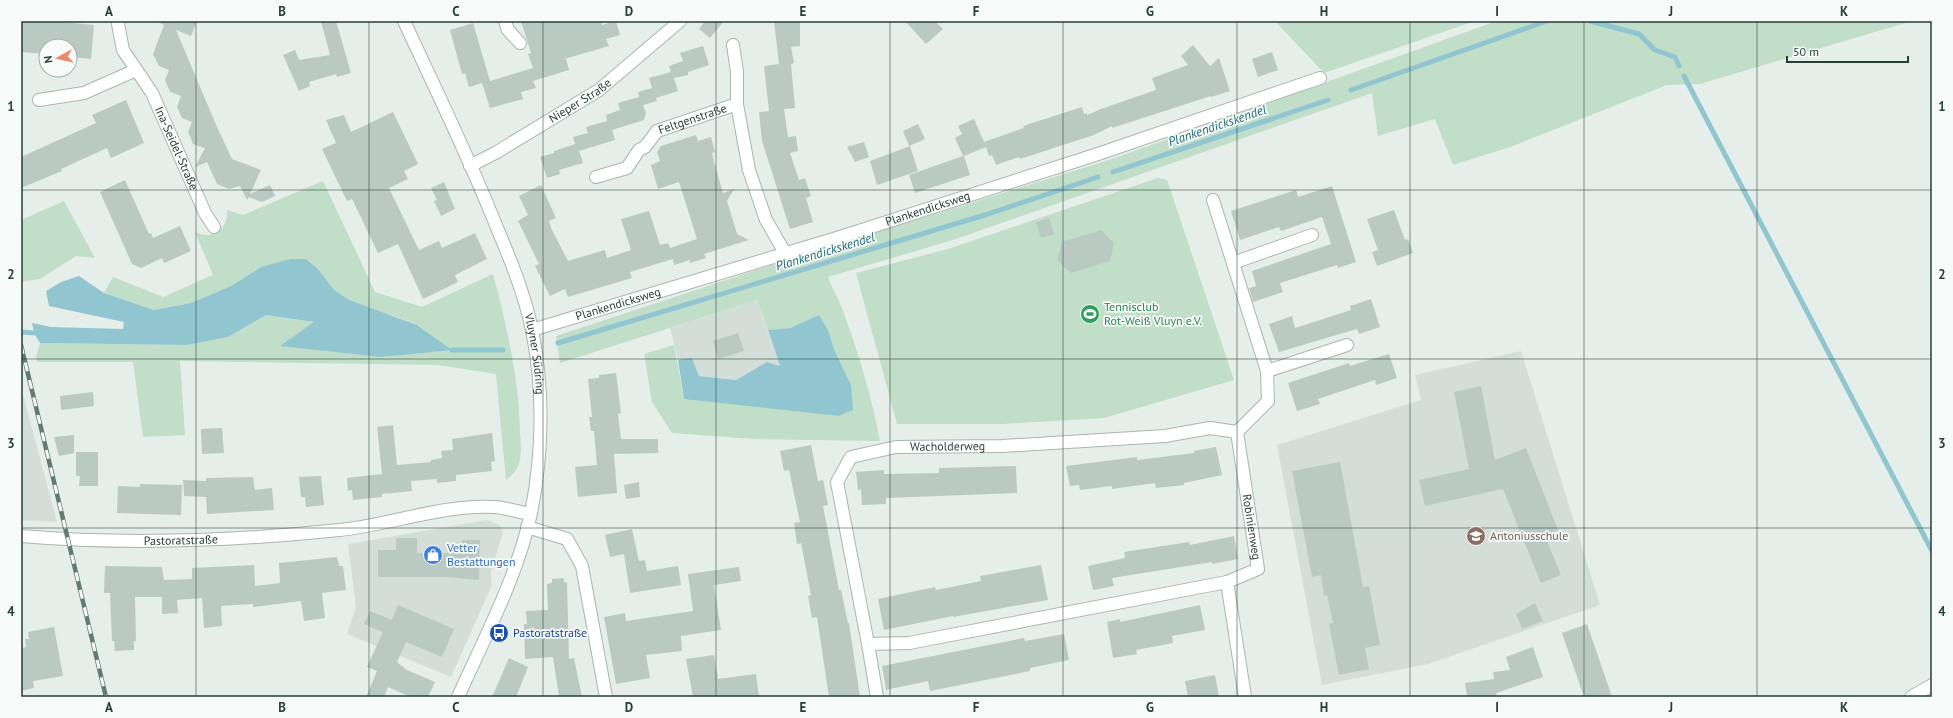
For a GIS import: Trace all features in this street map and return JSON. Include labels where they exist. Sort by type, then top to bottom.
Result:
[{"type":"street","name":"Ina-Seidel-Straße","points":[[119,21],[118,24],[123,50],[152,92],[203,209],[214,227]]},
{"type":"street","name":"Vluyner Südring","points":[[404,21],[470,166],[507,252],[532,330],[540,401],[537,474],[527,527],[497,610],[458,697]]},
{"type":"street","points":[[505,21],[508,30],[520,43]]},
{"type":"street","name":"Nieper Straße","points":[[470,166],[497,152],[599,90],[680,21]]},
{"type":"street","name":"Feltgenstraße","points":[[733,45],[737,72],[737,104],[749,170],[766,220],[785,253]]},
{"type":"street","points":[[39,100],[84,93],[136,70]]},
{"type":"street","name":"Plankendicksweg","points":[[532,330],[840,237],[1091,156],[1320,78]]},
{"type":"street","name":"Feltgenstraße","points":[[596,177],[627,168],[639,150],[645,147],[657,131],[737,104]]},
{"type":"street","points":[[1213,200],[1267,371],[1268,402],[1237,432]]},
{"type":"street","points":[[1233,263],[1312,235]]},
{"type":"street","points":[[1267,371],[1347,345]]},
{"type":"street","name":"Wacholderweg","points":[[877,697],[837,482],[851,458],[896,447],[1009,446],[1165,436],[1210,428],[1237,432]]},
{"type":"street","name":"Robinienweg","points":[[1227,582],[1258,569],[1237,432]]},
{"type":"street","name":"Pastoratstraße","points":[[21,536],[68,539],[208,540],[277,537],[361,528],[449,510],[495,507],[530,514]]},
{"type":"street","points":[[527,527],[567,539],[582,566],[606,697]]},
{"type":"street","points":[[868,644],[909,643],[1227,582],[1245,697]]},
{"type":"street","points":[[1911,697],[1932,686]]},
{"type":"shaded area","points":[[757,300],[780,366],[751,372],[736,380],[699,376],[692,358],[678,360],[670,328]]},
{"type":"shaded area","name":"Antoniusschule","points":[[1521,351],[1600,605],[1428,664],[1322,685],[1277,445],[1421,400],[1415,375]]},
{"type":"shaded area","points":[[21,387],[57,522],[21,520]]},
{"type":"shaded area","points":[[487,520],[499,525],[503,532],[491,572],[492,585],[451,677],[347,634],[356,607],[348,544]]},
{"type":"green space","points":[[1275,21],[1475,21],[1324,73]]},
{"type":"green space","points":[[1497,21],[1912,21],[1700,84],[1667,85],[1510,147],[1453,165],[1435,119],[1378,136],[1372,93],[953,240],[828,277],[856,347],[880,441],[754,439],[672,433],[652,402],[644,354],[674,345],[684,399],[835,352],[828,330],[819,315],[790,328],[768,330],[757,300],[560,363],[556,336],[787,260],[1112,159]]},
{"type":"green space","name":"Tennisclub Rot-Weiß Vluyn e.V.","points":[[1158,178],[1167,180],[1234,380],[1104,418],[1003,424],[897,424],[856,273],[948,249]]},
{"type":"green space","points":[[323,181],[375,292],[422,307],[493,274],[503,313],[515,373],[519,413],[521,445],[520,458],[516,470],[506,480],[496,374],[439,365],[180,361],[185,435],[143,437],[133,362],[37,362],[36,357],[40,343],[187,345],[228,337],[266,315],[315,322],[281,346],[452,350],[417,325],[370,309],[349,300],[334,291],[318,269],[306,259],[261,267],[231,286],[191,303],[154,310],[104,293],[113,277],[163,297],[213,275],[195,232],[207,235],[218,232],[225,223],[227,210],[243,215]]},
{"type":"green space","points":[[64,201],[95,258],[76,256],[40,279],[21,282],[21,220]]},
{"type":"water","points":[[291,259],[306,259],[318,269],[334,290],[349,300],[417,325],[452,350],[381,357],[280,346],[314,322],[266,315],[228,337],[187,345],[40,343],[34,333],[32,323],[51,327],[123,329],[124,322],[49,306],[46,291],[61,282],[79,276],[104,293],[154,310],[191,303],[231,286],[261,267]]},
{"type":"water","points":[[819,315],[828,330],[835,352],[851,385],[853,410],[839,416],[684,399],[678,360],[692,358],[699,376],[736,380],[767,362],[780,366],[768,330],[790,328]]},
{"type":"building","points":[[21,21],[52,21],[94,25],[91,59],[78,58],[78,38],[38,38],[38,53],[21,52]]},
{"type":"building","points":[[156,21],[197,21],[191,36],[176,30],[217,127],[232,159],[261,170],[250,194],[270,185],[275,196],[262,202],[249,197],[247,200],[240,186],[229,189],[217,184],[207,162],[195,167],[205,148],[193,144],[188,132],[192,122],[182,118],[177,107],[181,96],[170,92],[165,80],[169,70],[159,66],[153,54],[164,25]]},
{"type":"building","points":[[321,21],[336,21],[351,73],[337,77],[336,74],[309,82],[310,86],[299,91],[283,55],[295,50],[299,60],[330,55]]},
{"type":"building","points":[[521,21],[601,21],[602,25],[616,21],[620,35],[606,39],[609,46],[561,60],[566,59],[569,70],[533,81],[536,88],[521,92],[523,99],[490,108],[482,83],[469,87],[465,73],[462,74],[450,30],[473,23],[490,81],[533,68],[528,54],[531,53]]},
{"type":"building","points":[[705,21],[724,21],[710,38],[699,29]]},
{"type":"building","points":[[774,21],[800,21],[800,46],[791,47],[794,63],[791,64],[795,108],[784,109],[788,137],[796,136],[798,151],[790,153],[799,180],[805,178],[811,196],[806,198],[813,222],[790,229],[762,141],[759,112],[769,111],[764,66],[779,64]]},
{"type":"building","points":[[905,21],[935,21],[943,29],[926,44]]},
{"type":"building","points":[[1193,45],[1210,66],[1219,58],[1230,91],[1112,128],[1112,126],[1094,135],[1020,159],[1019,157],[996,165],[992,155],[989,156],[986,147],[964,156],[970,175],[915,193],[909,175],[963,156],[955,138],[962,134],[958,126],[974,119],[984,142],[1024,128],[1023,126],[1082,107],[1084,114],[1087,113],[1087,115],[1156,90],[1152,78],[1188,65],[1181,56]]},
{"type":"building","points":[[703,46],[709,65],[688,72],[688,75],[674,78],[678,91],[656,98],[657,101],[643,105],[646,113],[644,120],[612,130],[615,140],[579,151],[583,163],[559,170],[560,174],[547,178],[540,157],[575,144],[573,137],[588,133],[586,127],[607,121],[606,115],[620,110],[618,103],[639,97],[638,92],[652,88],[649,78],[671,72],[669,66],[683,61],[680,53]]},
{"type":"building","points":[[1272,52],[1278,70],[1258,77],[1252,59]]},
{"type":"building","points":[[126,100],[144,143],[111,158],[107,148],[61,169],[62,171],[21,188],[21,157],[96,123],[92,115]]},
{"type":"building","points":[[393,112],[418,164],[404,171],[408,179],[389,188],[419,250],[439,241],[442,248],[475,233],[487,259],[455,275],[458,282],[423,299],[398,244],[378,253],[352,199],[347,201],[322,149],[336,143],[326,120],[344,115],[351,132]]},
{"type":"building","points":[[918,124],[925,139],[909,146],[903,131]]},
{"type":"building","points":[[696,135],[698,141],[711,137],[715,152],[712,153],[723,193],[734,189],[727,201],[737,234],[749,240],[704,254],[706,258],[690,263],[690,260],[674,265],[673,259],[630,272],[632,278],[568,297],[565,289],[550,296],[535,266],[539,264],[518,221],[528,215],[519,196],[541,185],[556,218],[549,221],[551,228],[568,261],[605,250],[607,258],[631,250],[621,219],[649,211],[660,245],[668,243],[670,248],[697,239],[679,182],[658,189],[651,165],[660,161],[657,152],[661,146]]},
{"type":"building","points":[[864,142],[869,157],[855,162],[847,147]]},
{"type":"building","points":[[910,146],[918,171],[877,185],[870,161]]},
{"type":"building","points":[[125,180],[149,234],[151,233],[153,238],[180,226],[191,251],[164,263],[162,258],[141,268],[132,264],[100,192]]},
{"type":"building","points":[[444,182],[455,209],[441,216],[434,201],[437,200],[431,188]]},
{"type":"building","points":[[1332,186],[1356,262],[1338,268],[1337,265],[1280,283],[1283,292],[1253,302],[1249,288],[1256,286],[1252,271],[1331,244],[1322,217],[1281,231],[1279,227],[1240,240],[1231,211],[1296,190],[1298,197]]},
{"type":"building","points":[[1394,210],[1405,240],[1408,239],[1413,253],[1377,266],[1372,252],[1378,250],[1367,219]]},
{"type":"building","points":[[1049,218],[1054,234],[1041,238],[1036,222]]},
{"type":"building","points":[[1101,230],[1114,243],[1110,261],[1071,273],[1057,260],[1062,242]]},
{"type":"building","points":[[1371,299],[1380,327],[1359,334],[1357,329],[1279,352],[1269,324],[1292,316],[1295,328],[1351,310],[1350,306]]},
{"type":"building","points":[[738,333],[744,351],[718,359],[713,341]]},
{"type":"building","points":[[1389,354],[1397,378],[1376,385],[1375,380],[1318,399],[1320,404],[1297,411],[1288,383],[1349,363],[1350,366]]},
{"type":"building","points":[[616,373],[621,413],[618,414],[621,439],[658,439],[658,453],[614,454],[617,493],[578,497],[575,467],[597,465],[594,431],[591,431],[589,417],[592,417],[588,379],[599,378],[599,375]]},
{"type":"building","points":[[1481,386],[1495,460],[1526,448],[1558,530],[1545,536],[1561,575],[1541,583],[1503,489],[1425,506],[1419,480],[1469,469],[1454,392]]},
{"type":"building","points":[[93,392],[94,406],[61,410],[60,396]]},
{"type":"building","points":[[393,425],[397,465],[431,462],[431,460],[442,458],[441,451],[453,450],[452,439],[492,433],[495,461],[491,462],[492,471],[456,475],[456,481],[437,483],[437,479],[411,481],[412,491],[382,494],[382,497],[353,500],[352,490],[348,491],[347,478],[382,474],[377,427]]},
{"type":"building","points":[[222,428],[224,453],[202,454],[201,429]]},
{"type":"building","points":[[74,435],[74,453],[59,456],[54,437]]},
{"type":"building","points":[[811,445],[818,481],[823,480],[828,505],[823,506],[839,590],[841,590],[849,623],[860,697],[829,697],[817,617],[812,618],[808,596],[811,595],[801,543],[797,544],[794,523],[800,522],[789,470],[784,471],[780,451]]},
{"type":"building","points":[[1216,447],[1222,475],[1184,483],[1184,485],[1156,488],[1155,483],[1112,489],[1112,486],[1080,490],[1079,485],[1070,486],[1066,466],[1137,457],[1137,460],[1194,453],[1194,451]]},
{"type":"building","points":[[76,452],[98,452],[98,486],[79,486],[80,476],[76,476]]},
{"type":"building","points":[[1340,462],[1363,587],[1369,586],[1380,645],[1365,648],[1369,669],[1339,675],[1329,624],[1333,623],[1327,595],[1324,596],[1321,575],[1312,577],[1292,471]]},
{"type":"building","points":[[1016,466],[1017,493],[886,498],[886,504],[862,505],[861,489],[858,490],[856,472],[884,470],[884,474],[939,473],[939,468]]},
{"type":"building","points":[[321,476],[324,505],[306,507],[305,497],[301,497],[299,477]]},
{"type":"building","points":[[253,477],[255,490],[272,488],[274,510],[207,514],[206,497],[184,496],[183,480],[206,481],[206,478]]},
{"type":"building","points":[[639,482],[640,497],[626,499],[624,485]]},
{"type":"building","points":[[140,484],[182,485],[181,515],[117,513],[118,486],[140,487]]},
{"type":"building","points":[[632,529],[639,561],[645,560],[647,571],[678,566],[681,585],[630,593],[624,554],[610,557],[605,535]]},
{"type":"building","points":[[1234,536],[1238,559],[1112,578],[1114,586],[1093,590],[1088,566],[1125,558],[1124,552],[1189,542],[1190,545]]},
{"type":"building","points":[[396,538],[417,538],[417,553],[462,553],[462,540],[480,540],[479,580],[446,577],[378,577],[378,550],[396,550]]},
{"type":"building","points":[[337,557],[339,566],[343,566],[346,590],[322,593],[325,618],[304,621],[301,601],[253,607],[253,604],[221,606],[222,626],[204,628],[202,598],[177,600],[178,613],[162,614],[162,597],[135,597],[136,641],[134,641],[134,650],[115,651],[114,641],[112,641],[110,593],[104,593],[105,566],[162,567],[164,580],[192,579],[192,568],[254,565],[255,586],[280,583],[279,563]]},
{"type":"building","points":[[1041,565],[1048,600],[953,616],[884,630],[878,599],[935,587],[936,590],[981,581],[980,576]]},
{"type":"building","points":[[739,567],[741,581],[714,585],[721,630],[681,636],[682,651],[646,655],[650,678],[616,684],[604,617],[625,613],[626,621],[693,611],[688,574]]},
{"type":"building","points":[[564,578],[564,583],[567,582],[569,659],[574,658],[582,697],[559,697],[553,657],[525,659],[524,624],[527,624],[526,611],[548,610],[547,584],[552,583],[552,579]]},
{"type":"building","points":[[1535,603],[1543,621],[1522,629],[1516,614]]},
{"type":"building","points":[[398,605],[454,629],[442,657],[406,642],[397,662],[407,670],[435,682],[428,697],[411,697],[388,687],[384,697],[366,697],[377,671],[367,667],[383,632],[364,624],[370,611],[392,620]]},
{"type":"building","points":[[1200,605],[1205,630],[1172,636],[1173,643],[1136,650],[1137,654],[1113,658],[1107,622],[1120,619],[1120,622]]},
{"type":"building","points":[[1587,624],[1612,697],[1584,697],[1562,633]]},
{"type":"building","points":[[54,627],[63,676],[33,681],[34,688],[21,691],[21,648],[26,647],[25,639],[29,639],[28,632]]},
{"type":"building","points":[[1064,634],[1069,660],[1030,668],[1030,671],[930,691],[928,681],[886,690],[882,666],[1024,638],[1025,641]]},
{"type":"building","points":[[1533,647],[1543,677],[1496,693],[1497,697],[1467,697],[1465,683],[1494,679],[1493,672],[1510,670],[1506,657]]},
{"type":"building","points":[[714,655],[718,679],[756,674],[759,697],[693,697],[686,659]]},
{"type":"building","points":[[509,658],[528,667],[516,697],[492,697]]},
{"type":"building","points":[[1215,675],[1219,697],[1188,697],[1185,681]]},
{"type":"waterway","name":"Plankendickskendel","points":[[1351,90],[1547,21]]},
{"type":"waterway","points":[[1590,21],[1639,34],[1655,50],[1675,57],[1679,66]]},
{"type":"waterway","points":[[1684,76],[1932,551]]},
{"type":"waterway","name":"Plankendickskendel","points":[[1113,172],[1328,100]]},
{"type":"waterway","name":"Plankendickskendel","points":[[558,343],[985,215],[1098,177]]},
{"type":"waterway","points":[[21,332],[34,333]]},
{"type":"waterway","name":"Plankendickskendel","points":[[452,350],[503,350]]},
{"type":"railway","points":[[21,345],[106,697]]},
{"type":"place","name":"Tennisclub Rot-Weiß Vluyn e.V.","points":[[1090,314]]},
{"type":"place","name":"Antoniusschule","points":[[1476,536]]},
{"type":"place","name":"Vetter Bestattungen","points":[[433,555]]},
{"type":"place","name":"Pastoratstraße","points":[[499,633]]}]
